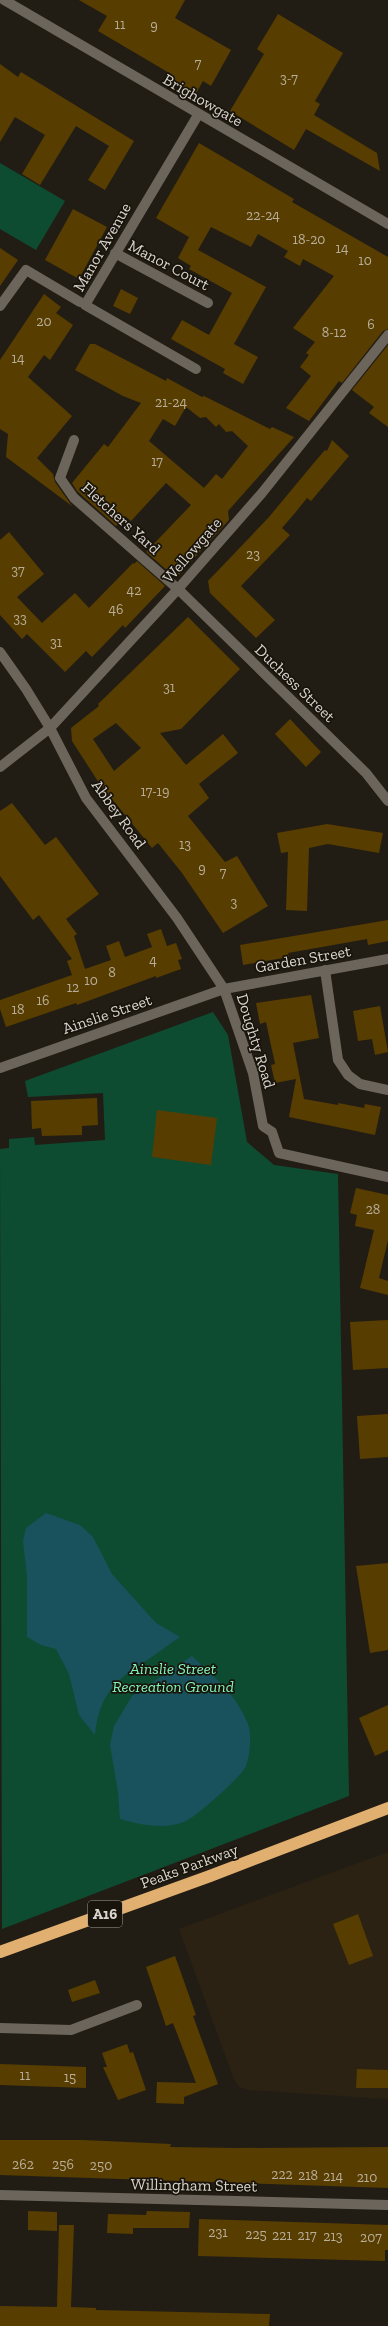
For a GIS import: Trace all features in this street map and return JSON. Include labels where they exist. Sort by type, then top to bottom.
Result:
[{"type":"highway","name":"Peaks Parkway","points":[[0,1952],[210,1876],[388,1808]]},
{"type":"street","name":"Brighowgate","points":[[4,0],[198,115],[388,224]]},
{"type":"street","name":"Manor Avenue","points":[[196,369],[85,305],[198,115]]},
{"type":"street","name":"Manor Court","points":[[115,253],[208,303]]},
{"type":"street","name":"Manor Avenue","points":[[0,306],[26,270],[80,302]]},
{"type":"street","name":"Wellowgate","points":[[0,767],[50,728],[178,589],[262,493],[388,335]]},
{"type":"street","name":"Fletchers Yard","points":[[74,440],[60,478],[74,498],[178,589]]},
{"type":"street","name":"Duchess Street","points":[[178,589],[366,773],[388,801]]},
{"type":"street","name":"Abbey Road","points":[[0,652],[26,689],[50,728],[86,798],[177,918],[224,989]]},
{"type":"street","name":"Garden Street","points":[[224,989],[388,959]]},
{"type":"street","points":[[325,970],[338,1060],[348,1075],[360,1084],[388,1090]]},
{"type":"street","name":"Ainslie Street","points":[[0,1068],[224,989]]},
{"type":"street","name":"Doughty Road","points":[[224,989],[253,1073],[263,1126],[272,1132],[279,1152],[388,1177]]},
{"type":"street","points":[[0,2028],[71,2030],[137,2005]]},
{"type":"street","name":"Willingham Street","points":[[0,2195],[388,2205]]},
{"type":"shaded area","points":[[388,1852],[388,2099],[249,2090],[239,2087],[234,2079],[179,1929]]},
{"type":"green space","points":[[0,163],[65,201],[36,250],[0,229]]},
{"type":"green space","name":"Ainslie Street Recreation Ground","points":[[213,1012],[228,1035],[247,1142],[274,1165],[338,1174],[349,1796],[2,1929],[0,1149],[9,1148],[9,1139],[34,1137],[35,1145],[105,1140],[103,1093],[28,1097],[25,1081]]},
{"type":"water","points":[[46,1513],[80,1525],[93,1537],[112,1574],[156,1623],[180,1637],[136,1667],[110,1690],[100,1709],[95,1735],[79,1715],[69,1674],[56,1649],[41,1645],[27,1637],[27,1576],[23,1541],[26,1528]]},
{"type":"water","points":[[192,1656],[224,1686],[243,1713],[250,1733],[246,1766],[243,1771],[219,1795],[192,1818],[186,1821],[178,1824],[153,1826],[120,1819],[118,1792],[110,1745],[114,1726],[132,1696]]},
{"type":"building","points":[[79,0],[185,0],[175,18],[231,50],[211,86],[203,81],[194,97],[167,81],[171,74],[98,31],[107,16]]},
{"type":"building","points":[[278,14],[343,53],[315,101],[320,104],[314,115],[377,153],[380,171],[306,129],[294,150],[230,111],[264,54],[257,49]]},
{"type":"building","points":[[0,64],[18,77],[21,72],[134,141],[105,190],[88,180],[109,146],[76,126],[40,185],[22,174],[45,135],[15,117],[0,142]]},
{"type":"building","points":[[199,143],[294,199],[292,202],[388,257],[388,329],[383,331],[342,383],[339,381],[309,421],[286,408],[311,376],[300,367],[309,355],[306,353],[315,342],[293,328],[334,276],[303,259],[300,266],[284,257],[288,251],[258,234],[251,247],[211,227],[198,250],[266,287],[234,344],[258,357],[243,384],[223,373],[225,369],[171,339],[182,320],[209,335],[232,293],[189,269],[191,266],[178,258],[189,237],[156,218]]},
{"type":"building","points":[[73,209],[107,227],[79,279],[45,260]]},
{"type":"building","points":[[0,248],[18,260],[0,286]]},
{"type":"building","points":[[121,289],[138,298],[130,314],[113,306]]},
{"type":"building","points":[[44,294],[61,307],[56,313],[73,325],[50,360],[44,355],[28,377],[72,416],[37,458],[53,474],[55,482],[72,506],[6,457],[8,434],[0,429],[0,360]]},
{"type":"building","points":[[90,344],[95,344],[166,381],[167,378],[202,397],[204,396],[270,429],[272,427],[294,437],[228,511],[229,520],[176,578],[146,552],[191,505],[166,483],[131,521],[125,516],[116,526],[77,491],[72,483],[104,444],[108,447],[141,403],[123,396],[75,370]],"holes":[[[186,407],[200,418],[206,417],[216,427],[219,424],[226,432],[232,431],[248,446],[222,479],[216,474],[204,488],[149,441],[163,419],[175,426]]]},
{"type":"building","points":[[388,345],[388,427],[369,413],[374,407],[352,390]]},
{"type":"building","points":[[332,440],[349,456],[311,501],[307,498],[282,528],[290,535],[241,586],[275,620],[256,638],[210,593],[208,581],[269,517],[325,450],[327,451]]},
{"type":"building","points":[[9,532],[44,574],[17,597],[42,623],[75,593],[89,608],[133,563],[134,564],[137,561],[165,586],[125,628],[123,625],[92,657],[86,651],[65,672],[27,634],[22,639],[0,615],[0,540]]},
{"type":"building","points":[[188,617],[240,669],[181,729],[160,733],[186,765],[223,734],[238,753],[199,784],[209,798],[188,816],[225,862],[237,856],[268,906],[223,933],[182,873],[158,843],[152,848],[99,783],[72,741],[71,728],[99,706],[98,704]],"holes":[[[116,723],[141,748],[114,771],[93,739]]]},
{"type":"building","points":[[290,719],[321,752],[306,767],[275,734]]},
{"type":"building","points":[[12,803],[45,845],[56,837],[99,894],[66,919],[77,934],[74,936],[85,969],[111,960],[106,946],[119,941],[125,957],[152,947],[147,934],[161,929],[167,946],[176,943],[182,959],[178,960],[181,969],[156,978],[156,976],[77,1005],[76,1003],[6,1027],[0,1009],[0,1000],[72,975],[67,961],[72,959],[39,915],[33,920],[0,876],[0,811]]},
{"type":"building","points":[[327,824],[383,833],[379,853],[328,844],[309,848],[307,911],[286,910],[288,852],[281,853],[277,833]]},
{"type":"building","points":[[388,920],[388,941],[368,945],[367,939],[288,953],[289,957],[243,965],[240,945]]},
{"type":"building","points":[[311,995],[319,1038],[293,1043],[304,1099],[364,1108],[365,1104],[381,1107],[375,1135],[289,1117],[296,1079],[275,1083],[271,1065],[275,1064],[266,1022],[260,1024],[256,1003]]},
{"type":"building","points":[[380,1006],[388,1052],[375,1055],[372,1039],[358,1041],[353,1011]]},
{"type":"building","points":[[97,1098],[98,1125],[82,1126],[82,1135],[42,1136],[41,1128],[32,1129],[31,1101]]},
{"type":"building","points":[[157,1110],[217,1118],[211,1165],[152,1157]]},
{"type":"building","points":[[356,1188],[388,1195],[388,1240],[379,1278],[388,1281],[388,1295],[360,1288],[374,1230],[355,1226],[357,1215],[350,1213]]},
{"type":"building","points":[[388,1320],[388,1368],[353,1370],[350,1322]]},
{"type":"building","points":[[388,1414],[388,1457],[360,1459],[357,1416]]},
{"type":"building","points":[[388,1563],[388,1650],[370,1653],[356,1566]]},
{"type":"building","points":[[388,1705],[388,1750],[375,1756],[359,1718]]},
{"type":"building","points":[[358,1914],[373,1956],[349,1965],[333,1924]]},
{"type":"building","points":[[175,1956],[196,2015],[193,2016],[218,2084],[184,2097],[184,2104],[156,2103],[157,2082],[196,2083],[173,2023],[166,2026],[146,1967]]},
{"type":"building","points":[[95,1980],[100,1993],[72,2002],[68,1990]]},
{"type":"building","points":[[127,2044],[130,2053],[133,2052],[146,2090],[118,2100],[103,2067],[107,2067],[102,2053]]},
{"type":"building","points":[[0,2064],[86,2067],[86,2088],[0,2085]]},
{"type":"building","points":[[357,2069],[388,2070],[388,2088],[356,2088]]},
{"type":"building","points":[[0,2140],[83,2140],[171,2144],[170,2147],[388,2147],[388,2188],[0,2175]]},
{"type":"building","points":[[28,2211],[57,2212],[57,2231],[28,2230]]},
{"type":"building","points":[[147,2211],[190,2212],[189,2228],[133,2228],[133,2234],[107,2233],[108,2214],[146,2215]]},
{"type":"building","points":[[199,2219],[388,2225],[388,2250],[385,2250],[385,2261],[198,2256]]},
{"type":"building","points":[[59,2225],[74,2225],[71,2307],[96,2308],[96,2310],[270,2314],[269,2326],[0,2326],[0,2306],[57,2307]]}]
